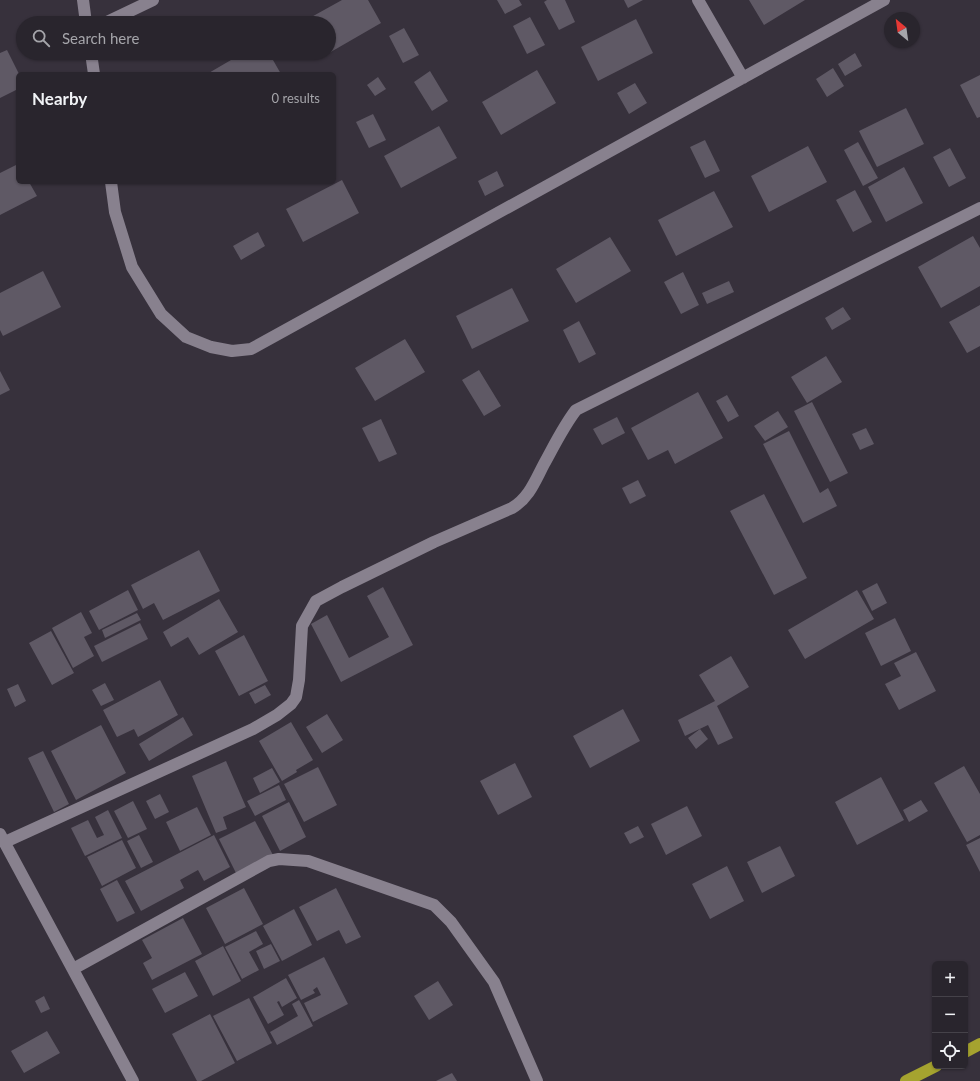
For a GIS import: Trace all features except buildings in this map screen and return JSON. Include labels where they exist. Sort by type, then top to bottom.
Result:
[{"type":"highway","points":[[968,1050],[980,1044]]},
{"type":"highway","points":[[906,1081],[932,1068]]},
{"type":"street","points":[[83,0],[85,16]]},
{"type":"street","points":[[120,16],[153,0]]},
{"type":"street","points":[[698,0],[743,78]]},
{"type":"street","points":[[111,184],[115,212],[132,267],[161,314],[186,337],[211,348],[232,351],[251,349],[884,0]]},
{"type":"street","points":[[92,60],[94,72]]},
{"type":"street","points":[[133,1081],[2,838],[254,729],[278,715],[291,704],[296,697],[299,680],[302,626],[316,601],[434,542],[520,504],[529,493],[566,422],[576,410],[980,208]]},
{"type":"street","points":[[73,969],[269,861],[279,859],[308,861],[434,905],[451,922],[494,982],[537,1081]]}]
